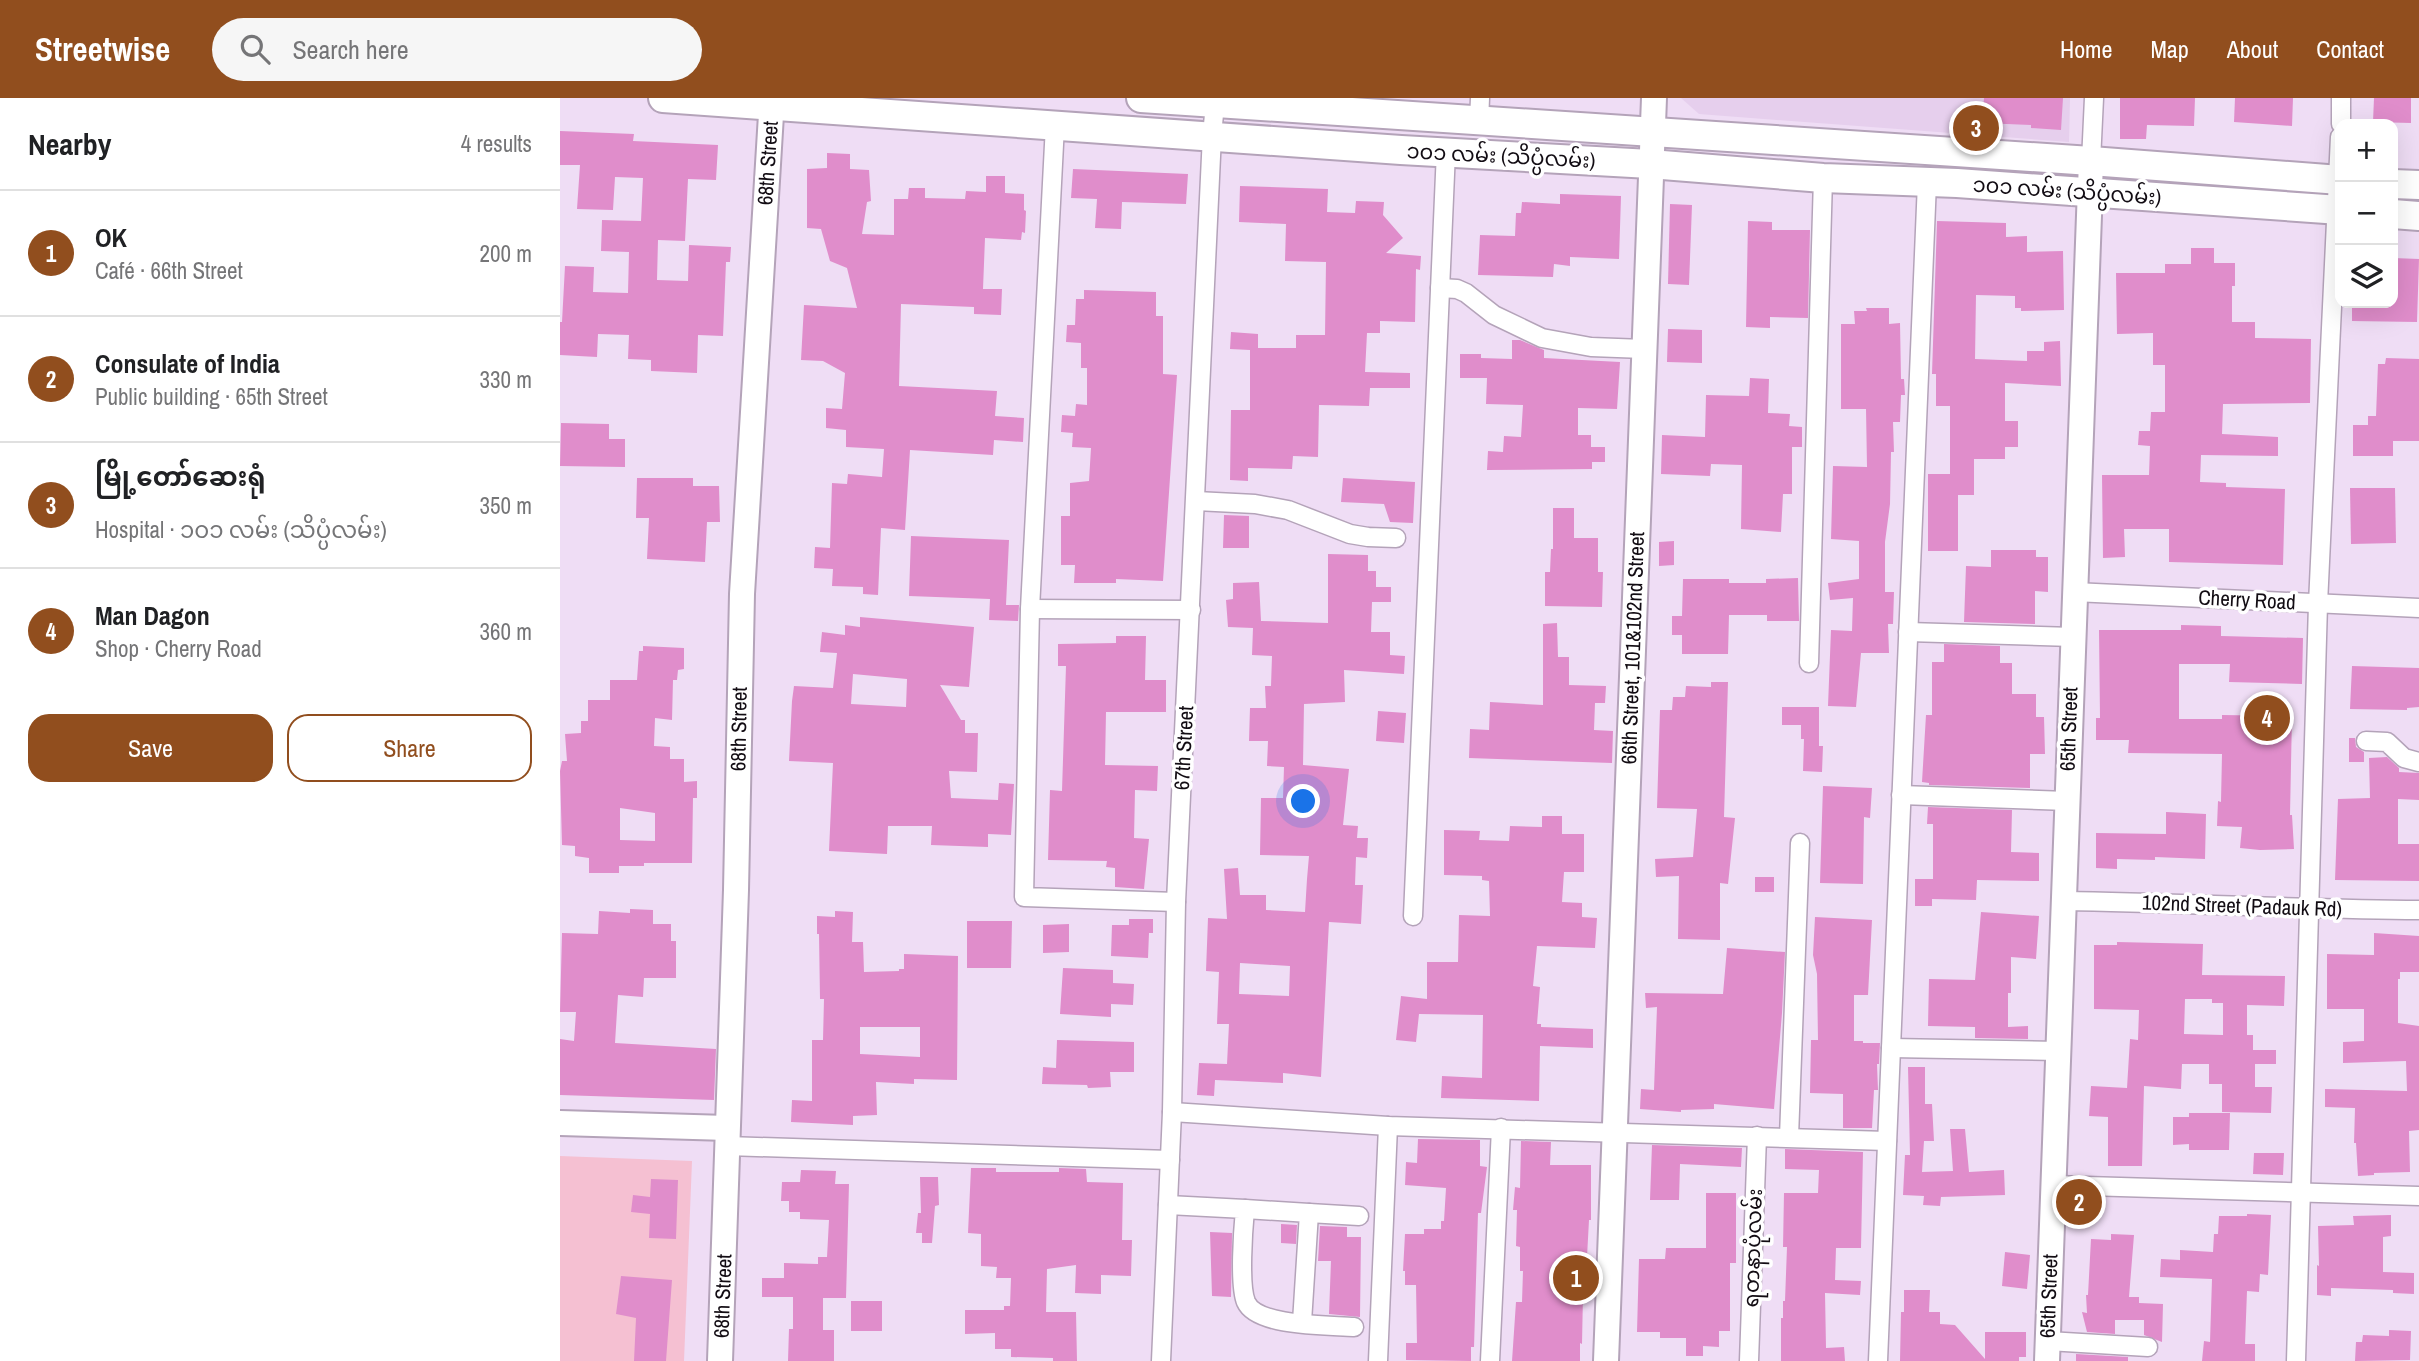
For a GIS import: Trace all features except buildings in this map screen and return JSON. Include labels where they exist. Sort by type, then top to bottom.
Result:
[{"type":"main road","name":"၁၀၁ လမ်း (သိပ္ပံလမ်း)","points":[[663,98],[970,108],[1055,125],[1823,178],[1927,182],[2335,209]]},
{"type":"main road","name":"၁၀၁ လမ်း (သိပ္ပံလမ်း)","points":[[1141,98],[1402,114],[1480,110],[1760,141],[2091,161],[2335,180]]},
{"type":"main road","points":[[1401,150],[1402,114]]},
{"type":"main road","points":[[2398,184],[2419,185]]},
{"type":"main road","points":[[2398,214],[2419,216]]},
{"type":"street","name":"66th Street, 101&102nd Street","points":[[1606,1361],[1654,98]]},
{"type":"street","name":"65th Street","points":[[2048,1351],[2094,98]]},
{"type":"street","points":[[2341,98],[2341,119]]},
{"type":"street","name":"68th Street","points":[[720,1361],[736,890],[742,594],[772,102]]},
{"type":"street","name":"67th Street","points":[[1161,1361],[1172,1112],[1177,902],[1215,104]]},
{"type":"street","points":[[1055,125],[1030,609],[1024,897],[1177,902]]},
{"type":"street","points":[[1413,916],[1446,151]]},
{"type":"street","points":[[1809,663],[1823,178]]},
{"type":"street","points":[[1878,1361],[1927,182]]},
{"type":"street","points":[[2296,1361],[2318,604],[2337,245]]},
{"type":"street","points":[[1440,288],[1457,289],[1466,293],[1494,315],[1542,338],[1591,347],[1644,349]]},
{"type":"street","points":[[1196,501],[1255,504],[1288,510],[1350,534],[1396,538]]},
{"type":"street","name":"Cherry Road","points":[[2074,592],[2419,608]]},
{"type":"street","points":[[1030,609],[1191,610]]},
{"type":"street","points":[[1908,632],[2073,637]]},
{"type":"street","points":[[2366,741],[2387,742],[2404,758],[2419,762]]},
{"type":"street","points":[[1901,795],[2067,802]]},
{"type":"street","points":[[1789,1137],[1800,843]]},
{"type":"street","name":"102nd Street (Padauk Rd)","points":[[2064,901],[2419,910]]},
{"type":"street","points":[[1891,1048],[2058,1051]]},
{"type":"street","points":[[1172,1112],[1388,1126],[1887,1141]]},
{"type":"street","points":[[560,1123],[727,1137],[1170,1160]]},
{"type":"street","points":[[1378,1361],[1388,1126]]},
{"type":"street","points":[[1490,1361],[1501,1128]]},
{"type":"street","name":"ရတနာပုံလမ်း","points":[[1749,1361],[1757,1136]]},
{"type":"street","points":[[2053,1185],[2419,1196]]},
{"type":"street","points":[[1168,1205],[1359,1216]]},
{"type":"street","points":[[1245,1209],[1246,1301],[1260,1316],[1275,1321],[1354,1327]]},
{"type":"street","points":[[1302,1322],[1309,1213]]},
{"type":"street","points":[[2048,1351],[2148,1347]]},
{"type":"shaded area","points":[[1681,98],[2070,98],[2069,142],[1699,114]]},
{"type":"shaded area","points":[[560,1156],[692,1161],[684,1361],[560,1361]]},
{"type":"place","name":"မြို့တော်ဆေးရုံ","points":[[1976,128]]},
{"type":"place","name":"Man Dagon","points":[[2267,718]]},
{"type":"place","name":"Consulate of India","points":[[2079,1202]]},
{"type":"place","name":"OK","points":[[1576,1278]]}]
